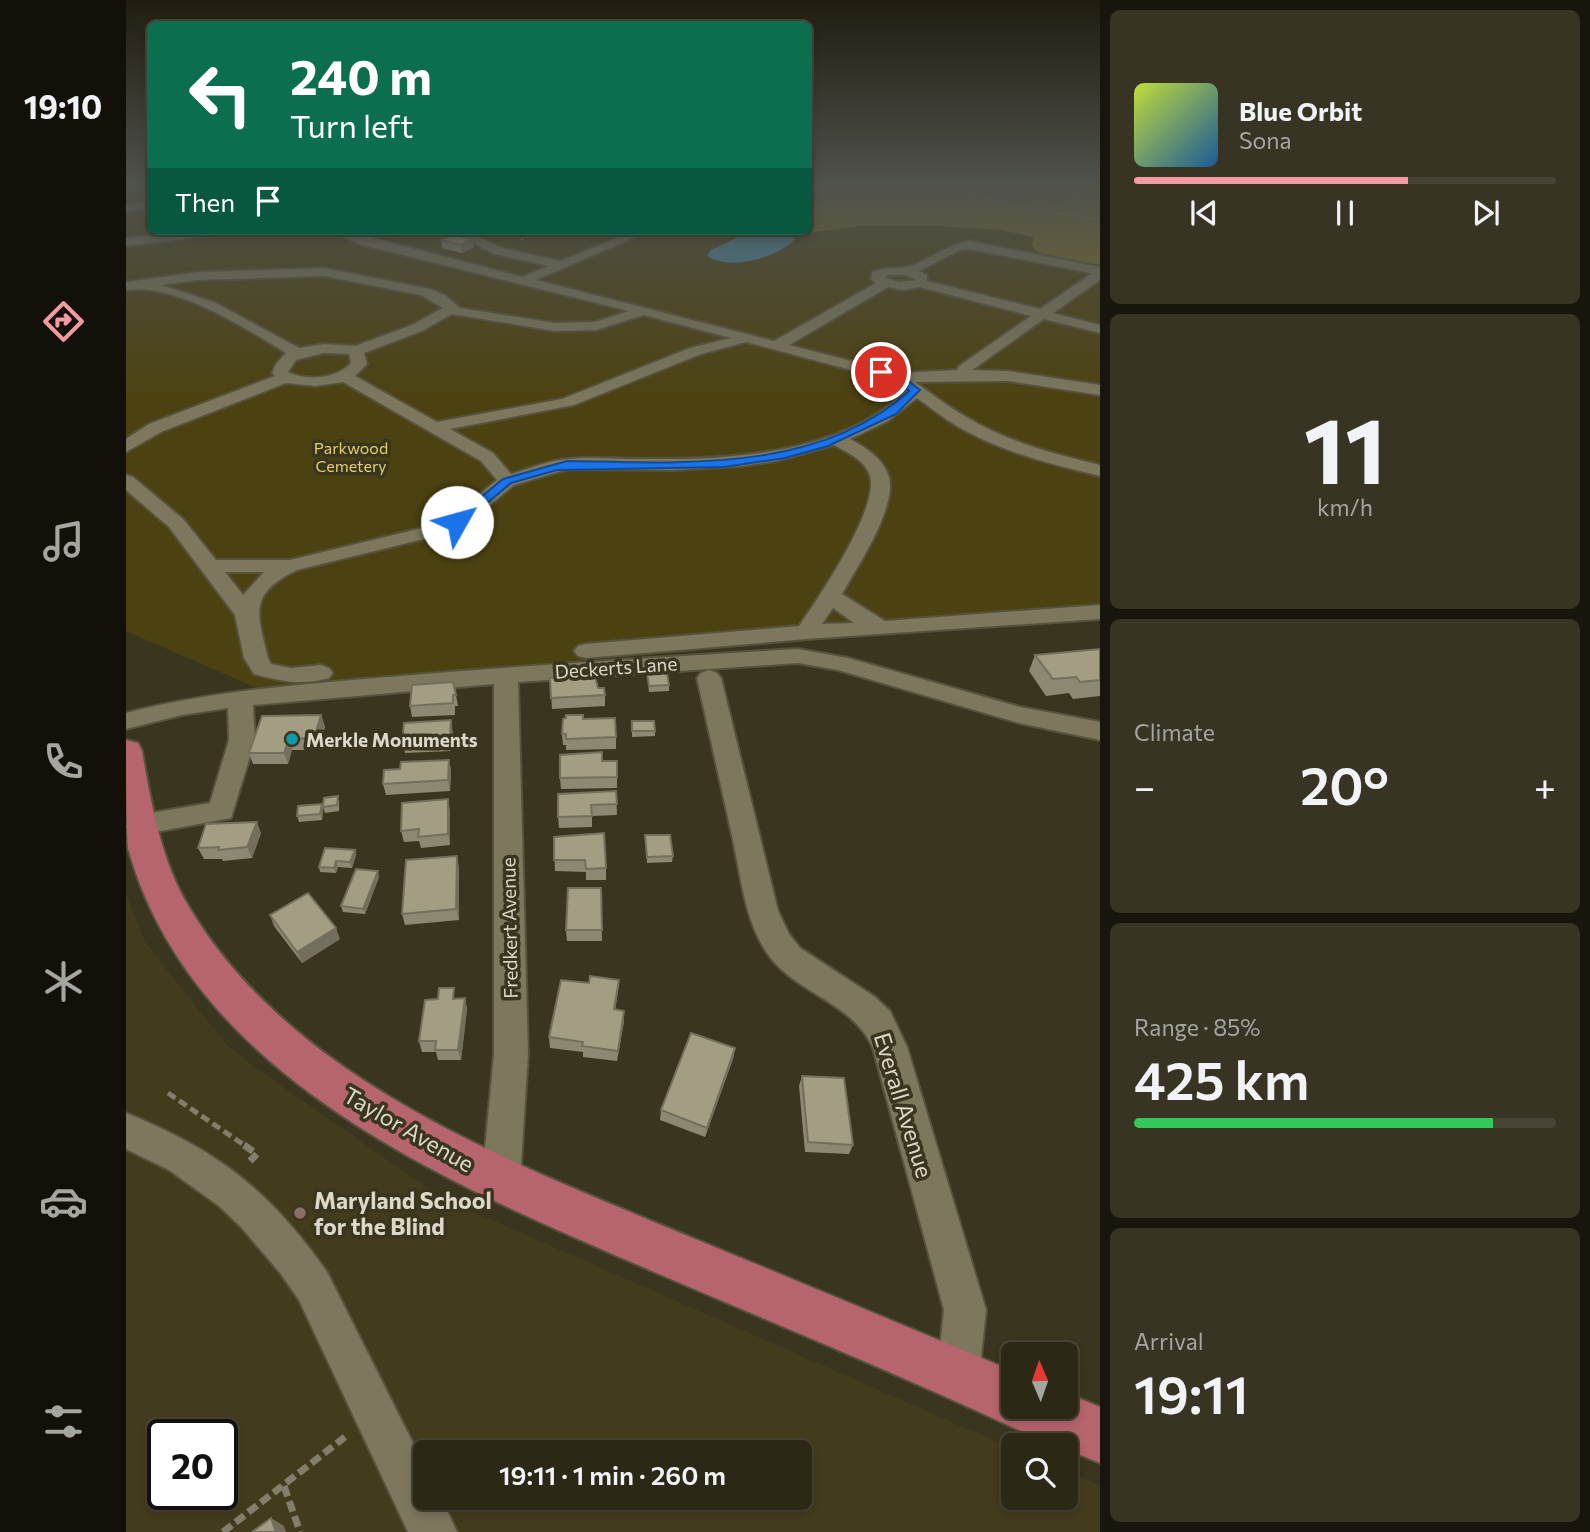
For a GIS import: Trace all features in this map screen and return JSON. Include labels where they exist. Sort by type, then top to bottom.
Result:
[{"type":"main road","name":"Taylor Avenue","points":[[126,751],[139,825],[150,864],[185,936],[243,1008],[284,1046],[383,1118],[501,1181],[1001,1394]]},
{"type":"main road","points":[[1060,1419],[1100,1436]]},
{"type":"street","points":[[415,253],[644,311]]},
{"type":"street","points":[[510,253],[561,264]]},
{"type":"street","points":[[523,281],[587,253]]},
{"type":"street","points":[[944,253],[908,271],[883,271],[877,275],[878,279],[905,286],[920,283],[1100,329]]},
{"type":"street","points":[[967,375],[964,369],[1098,275],[1095,270],[1016,253]]},
{"type":"street","points":[[378,281],[427,257]]},
{"type":"street","points":[[908,271],[922,279],[920,283]]},
{"type":"street","points":[[178,293],[191,282],[210,276]]},
{"type":"street","points":[[776,346],[886,283]]},
{"type":"street","points":[[132,285],[178,293],[222,311],[297,353]]},
{"type":"street","points":[[356,351],[417,328],[451,309]]},
{"type":"street","points":[[437,428],[569,402],[613,387],[712,337],[753,340]]},
{"type":"street","points":[[345,377],[487,457],[507,481]]},
{"type":"street","points":[[126,435],[156,428]]},
{"type":"street","points":[[806,632],[831,596],[873,516],[881,491],[880,475],[870,462],[836,439]]},
{"type":"street","points":[[211,566],[246,615]]},
{"type":"street","points":[[290,566],[273,575],[246,606],[256,658],[262,668],[290,676],[806,632],[1100,612]]},
{"type":"street","points":[[831,596],[868,622],[882,628]]},
{"type":"street","name":"Deckerts Lane","points":[[126,721],[182,706],[240,698],[506,674],[798,656],[840,663],[1019,715],[1100,731]]},
{"type":"street","name":"Fredkert Avenue","points":[[501,1181],[511,1054],[506,674]]},
{"type":"street","name":"Everall Avenue","points":[[709,678],[763,911],[770,929],[789,957],[863,1007],[878,1022],[890,1047],[965,1310],[958,1376]]},
{"type":"street","points":[[139,825],[221,811],[243,740],[240,698]]},
{"type":"street","points":[[126,1131],[194,1162],[226,1186],[261,1218],[290,1251],[313,1286],[433,1532]]},
{"type":"lane","points":[[132,285],[210,276],[324,272],[434,294],[451,309],[536,325],[566,328],[596,326],[644,311],[712,337]]},
{"type":"lane","points":[[753,340],[898,378],[967,375],[1045,380],[1100,390]]},
{"type":"lane","points":[[126,447],[156,428],[285,378],[303,381],[345,377],[359,364],[356,351],[326,349],[297,353],[282,364],[280,373],[285,378]]},
{"type":"lane","points":[[898,378],[991,437],[1046,457],[1098,466]]},
{"type":"lane","points":[[126,481],[176,523],[211,566],[290,566],[445,527],[471,513],[507,481],[567,464],[669,466],[756,460],[807,449],[836,439],[892,412],[915,390]]},
{"type":"path","points":[[168,1093],[257,1154],[250,1161]]},
{"type":"path","points":[[223,1532],[345,1437]]},
{"type":"path","points":[[284,1486],[300,1532]]},
{"type":"shaded area","points":[[1041,253],[1100,253],[1100,264],[1073,263]]},
{"type":"shaded area","name":"Maryland School for the Blind","points":[[126,894],[145,942],[225,1043],[253,1066],[442,1198],[1001,1444],[1001,1510],[1078,1510],[1078,1476],[1100,1486],[1100,1532],[126,1532]]},
{"type":"green space","name":"Parkwood Cemetery","points":[[126,253],[1100,253],[1100,620],[854,637],[259,689],[126,631]]},
{"type":"water","points":[[709,253],[773,253],[740,262],[717,260],[707,256]]},
{"type":"building","points":[[1100,649],[1100,680],[1080,682],[1076,677],[1053,679],[1035,655]]},
{"type":"building","points":[[582,673],[594,673],[598,688],[604,688],[605,695],[551,698],[550,678],[583,676]]},
{"type":"building","points":[[667,673],[669,685],[649,686],[647,674]]},
{"type":"building","points":[[453,682],[456,695],[453,695],[453,703],[410,706],[412,685]]},
{"type":"building","points":[[321,715],[314,738],[289,739],[284,753],[249,753],[262,716]]},
{"type":"building","points":[[566,715],[583,715],[583,719],[615,718],[616,737],[566,739],[566,734],[562,734],[563,719]]},
{"type":"building","points":[[451,720],[450,739],[402,742],[404,723]]},
{"type":"building","points":[[632,721],[654,721],[655,731],[632,731]]},
{"type":"building","points":[[602,752],[602,761],[617,761],[617,777],[560,778],[560,755]]},
{"type":"building","points":[[449,760],[448,780],[383,784],[384,770],[400,769],[401,762]]},
{"type":"building","points":[[616,791],[617,804],[591,805],[592,816],[558,817],[558,794]]},
{"type":"building","points":[[338,796],[337,805],[323,807],[324,798]]},
{"type":"building","points":[[448,799],[448,834],[418,837],[419,829],[401,831],[402,803]]},
{"type":"building","points":[[322,804],[320,814],[297,816],[298,806]]},
{"type":"building","points":[[257,822],[247,847],[218,850],[219,847],[198,848],[206,824]]},
{"type":"building","points":[[604,833],[606,868],[586,869],[585,860],[554,860],[554,837]]},
{"type":"building","points":[[645,835],[670,835],[673,856],[647,857]]},
{"type":"building","points":[[325,848],[355,850],[350,862],[336,861],[334,868],[319,867]]},
{"type":"building","points":[[457,856],[456,909],[402,914],[406,860]]},
{"type":"building","points":[[356,869],[378,871],[363,909],[341,906]]},
{"type":"building","points":[[568,888],[601,888],[602,930],[566,930]]},
{"type":"building","points":[[308,893],[336,928],[297,952],[270,915]]},
{"type":"building","points":[[590,976],[619,980],[614,1009],[624,1011],[618,1051],[582,1046],[583,1042],[549,1037],[561,980],[589,983]]},
{"type":"building","points":[[439,988],[454,988],[453,999],[465,998],[458,1050],[435,1050],[436,1041],[419,1041],[425,1000],[438,999]]},
{"type":"building","points":[[691,1033],[735,1048],[707,1128],[661,1110]]},
{"type":"building","points":[[802,1076],[844,1078],[853,1145],[808,1142]]},
{"type":"building","points":[[271,1518],[276,1532],[252,1532]]},
{"type":"place","name":"Merkle Monuments","points":[[292,739]]},
{"type":"place","name":"Maryland School for the Blind","points":[[300,1213]]},
{"type":"route","points":[[457,522],[507,481],[567,464],[702,466],[785,455],[824,443],[856,431],[892,412],[915,390],[898,378],[881,372]]}]
